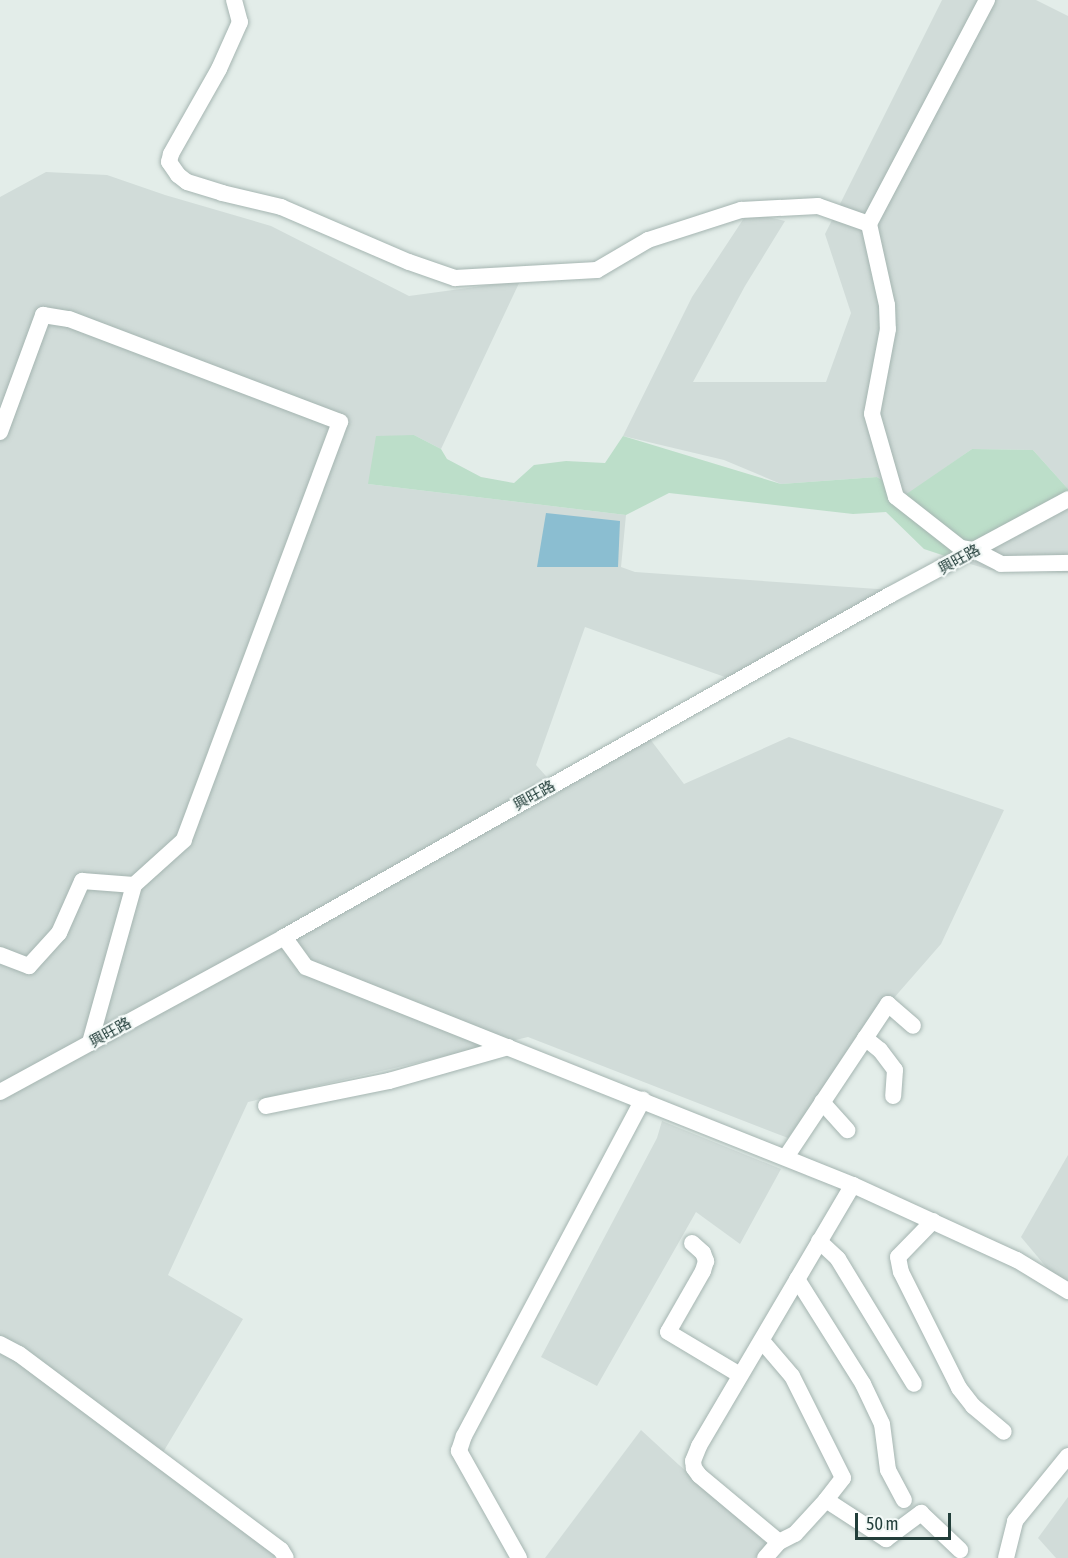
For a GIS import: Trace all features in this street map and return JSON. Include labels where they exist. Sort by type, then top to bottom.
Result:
[{"type":"street","points":[[234,0],[240,22],[219,69],[171,154],[169,162],[178,175],[196,185],[281,207],[409,262],[455,278],[597,270],[648,240],[741,210],[818,206],[869,224]]},
{"type":"street","points":[[987,0],[869,224],[887,305],[888,328],[872,414],[896,497],[961,548],[974,550],[1001,564],[1068,563]]},
{"type":"street","points":[[0,432],[43,315],[69,319],[340,422],[184,840],[134,885],[90,1043]]},
{"type":"street","name":"興旺路","points":[[0,1092],[284,937],[1068,498]]},
{"type":"street","points":[[0,955],[29,966],[59,933],[82,881],[134,885]]},
{"type":"street","points":[[284,937],[306,967],[853,1185],[1017,1260],[1068,1291]]},
{"type":"street","points":[[786,1157],[888,1004],[913,1026]]},
{"type":"street","points":[[865,1038],[880,1050],[895,1071],[893,1096]]},
{"type":"street","points":[[266,1106],[389,1081],[508,1047]]},
{"type":"street","points":[[519,1558],[459,1451],[643,1100]]},
{"type":"street","points":[[822,1102],[847,1130]]},
{"type":"street","points":[[779,1542],[694,1468],[693,1461],[699,1446],[740,1375],[853,1185]]},
{"type":"street","points":[[933,1221],[898,1257],[901,1272],[959,1388],[973,1406],[1004,1432]]},
{"type":"street","points":[[819,1241],[838,1259],[914,1384]]},
{"type":"street","points":[[692,1243],[703,1253],[706,1262],[668,1332],[740,1375]]},
{"type":"street","points":[[797,1279],[863,1384],[882,1424],[888,1470],[904,1500]]},
{"type":"street","points":[[762,1341],[792,1376],[843,1478],[795,1534],[779,1542],[765,1558]]},
{"type":"street","points":[[0,1344],[20,1354],[281,1550],[286,1558]]},
{"type":"street","points":[[1006,1558],[1016,1521],[1068,1456]]},
{"type":"street","points":[[826,1500],[886,1539],[921,1513],[960,1550]]},
{"type":"shaded area","points":[[942,0],[1036,0],[1068,16],[1068,489],[1033,450],[972,449],[905,496],[877,477],[781,484],[724,460],[623,436],[692,297],[748,212],[785,221],[745,286],[693,382],[826,382],[851,313],[825,234]]},
{"type":"shaded area","points":[[46,172],[107,175],[165,195],[271,226],[409,296],[520,281],[441,449],[414,435],[368,484],[626,515],[621,567],[635,572],[892,590],[736,681],[585,627],[536,765],[554,785],[644,731],[684,784],[789,737],[1004,810],[941,944],[893,999],[887,1000],[788,1138],[528,1037],[248,1102],[168,1275],[243,1319],[159,1459],[276,1553],[274,1558],[0,1558],[0,197]]},
{"type":"shaded area","points":[[1068,495],[1068,573],[990,570],[951,558]]},
{"type":"shaded area","points":[[662,1121],[781,1169],[740,1244],[696,1212],[597,1386],[541,1357],[657,1138]]},
{"type":"shaded area","points":[[1068,1155],[1068,1293],[1021,1237]]},
{"type":"shaded area","points":[[641,1430],[748,1522],[767,1545],[755,1558],[545,1558]]},
{"type":"shaded area","points":[[1068,1497],[1068,1558],[1056,1558],[1038,1538]]},
{"type":"green space","points":[[414,435],[441,449],[447,459],[481,477],[514,483],[534,465],[566,461],[605,463],[623,436],[781,484],[877,477],[905,495],[972,449],[1033,450],[1068,489],[1068,495],[951,558],[924,549],[886,512],[853,514],[669,493],[626,515],[368,484],[376,436]]},
{"type":"water","points":[[546,513],[620,521],[618,567],[537,567]]}]
